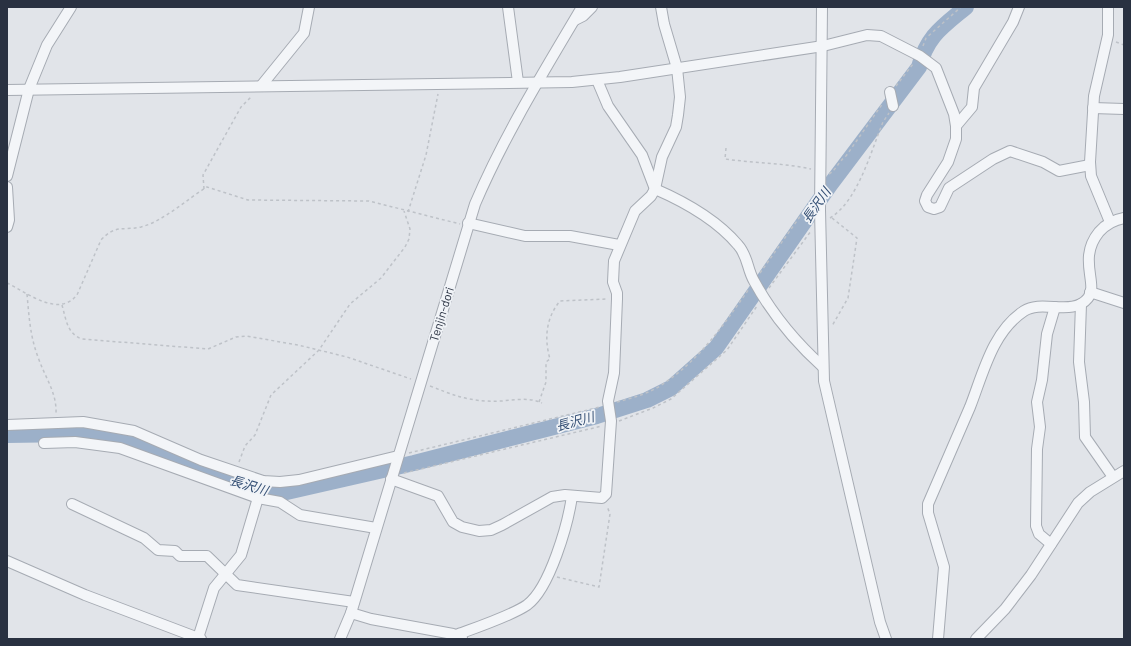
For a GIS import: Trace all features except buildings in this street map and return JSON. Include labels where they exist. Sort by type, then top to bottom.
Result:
[{"type":"street","points":[[7,176],[29,89],[47,45],[71,7]]},
{"type":"street","points":[[261,86],[304,33],[309,7]]},
{"type":"street","points":[[508,7],[518,82]]},
{"type":"street","name":"Tenjin-dori","points":[[340,639],[351,612],[468,224],[491,167],[536,82],[582,7]]},
{"type":"street","points":[[573,21],[583,16],[592,7]]},
{"type":"street","points":[[392,477],[438,496],[453,522],[462,527],[479,531],[491,530],[502,525],[552,497],[572,496],[602,498],[606,494],[608,488],[611,422],[608,405],[614,373],[617,299],[617,293],[613,282],[614,261],[619,245],[630,227],[635,211],[651,196],[655,189],[662,157],[676,127],[680,97],[677,68],[664,24],[661,7]]},
{"type":"street","points":[[822,7],[823,46],[820,210],[822,367],[828,406],[880,622],[886,639]]},
{"type":"street","points":[[956,126],[972,107],[974,88],[1013,22],[1019,7]]},
{"type":"street","points":[[1108,7],[1108,35],[1093,108],[1090,165],[1091,176],[1110,222]]},
{"type":"street","points":[[7,90],[440,84],[596,80],[823,46],[867,35],[881,36],[923,58],[936,68],[954,114],[956,139],[948,162],[927,195],[925,201],[928,207],[934,209],[940,207],[949,188],[993,159],[1010,151],[1043,162],[1059,171],[1090,165]]},
{"type":"street","points":[[596,80],[608,106],[642,155],[655,189],[683,201],[706,217],[738,244],[746,256],[754,282],[781,324],[794,340],[822,367]]},
{"type":"street","points":[[890,92],[894,106]]},
{"type":"street","points":[[1093,108],[1124,109]]},
{"type":"street","points":[[7,187],[9,220],[7,227]]},
{"type":"street","points":[[938,639],[944,567],[928,513],[928,504],[974,397],[986,361],[1004,332],[1026,310],[1081,304],[1088,298],[1090,292],[1087,261],[1088,249],[1094,238],[1103,227],[1110,222],[1124,218]]},
{"type":"street","points":[[468,224],[525,236],[570,236],[619,245]]},
{"type":"street","points":[[1090,292],[1124,303]]},
{"type":"street","points":[[1081,304],[1078,362],[1084,402],[1085,437],[1113,477]]},
{"type":"street","points":[[1050,544],[1039,534],[1036,526],[1037,449],[1040,427],[1037,402],[1042,380],[1047,334],[1055,307]]},
{"type":"street","points":[[7,425],[83,422],[134,431],[201,460],[263,481],[280,482],[299,480],[398,456]]},
{"type":"street","points":[[44,443],[75,442],[120,448],[258,498],[280,502],[300,515],[376,528]]},
{"type":"street","points":[[976,639],[1004,609],[1031,575],[1078,503],[1090,492],[1124,471]]},
{"type":"street","points":[[7,561],[85,595],[199,638],[214,588],[241,555],[263,481]]},
{"type":"street","points":[[351,612],[371,619],[460,637],[526,606],[538,596],[548,574],[565,529],[572,496]]},
{"type":"street","points":[[72,504],[144,538],[158,550],[175,551],[180,556],[207,556],[237,585],[354,602]]},
{"type":"path","points":[[408,212],[426,155],[440,84]]},
{"type":"path","points":[[204,189],[203,175],[230,125],[241,107],[261,86]]},
{"type":"path","points":[[392,477],[611,422],[653,408],[671,399],[727,350],[762,296],[807,235],[821,221],[831,218],[841,210],[853,195],[883,122],[894,106]]},
{"type":"path","points":[[726,148],[725,159],[750,163],[784,164],[821,171]]},
{"type":"path","points":[[7,284],[52,305],[62,306],[72,302],[77,295],[101,240],[108,233],[115,228],[140,227],[149,224],[188,201],[207,187],[248,200],[369,201],[408,212],[468,224]]},
{"type":"path","points":[[398,456],[608,405],[660,386],[711,342],[821,188]]},
{"type":"path","points":[[235,472],[246,446],[255,435],[271,395],[319,350],[350,304],[381,278],[405,247],[409,239],[410,230],[404,211]]},
{"type":"path","points":[[822,335],[832,325],[848,298],[857,238],[831,218]]},
{"type":"path","points":[[27,293],[30,330],[38,358],[57,402],[56,422]]},
{"type":"path","points":[[62,306],[70,332],[74,337],[82,339],[208,349],[236,337],[246,336],[347,357],[458,398],[488,402],[534,399],[541,402],[546,382],[546,362],[550,359],[546,345],[546,329],[554,309],[560,301],[617,299]]},
{"type":"path","points":[[548,574],[599,588],[610,514],[603,496]]},
{"type":"waterway","name":"長沢川","points":[[7,435],[73,434],[112,437],[250,487],[278,494],[414,463],[597,416],[647,400],[671,388],[716,348],[830,185],[919,67],[926,47],[936,33],[966,7]]}]
